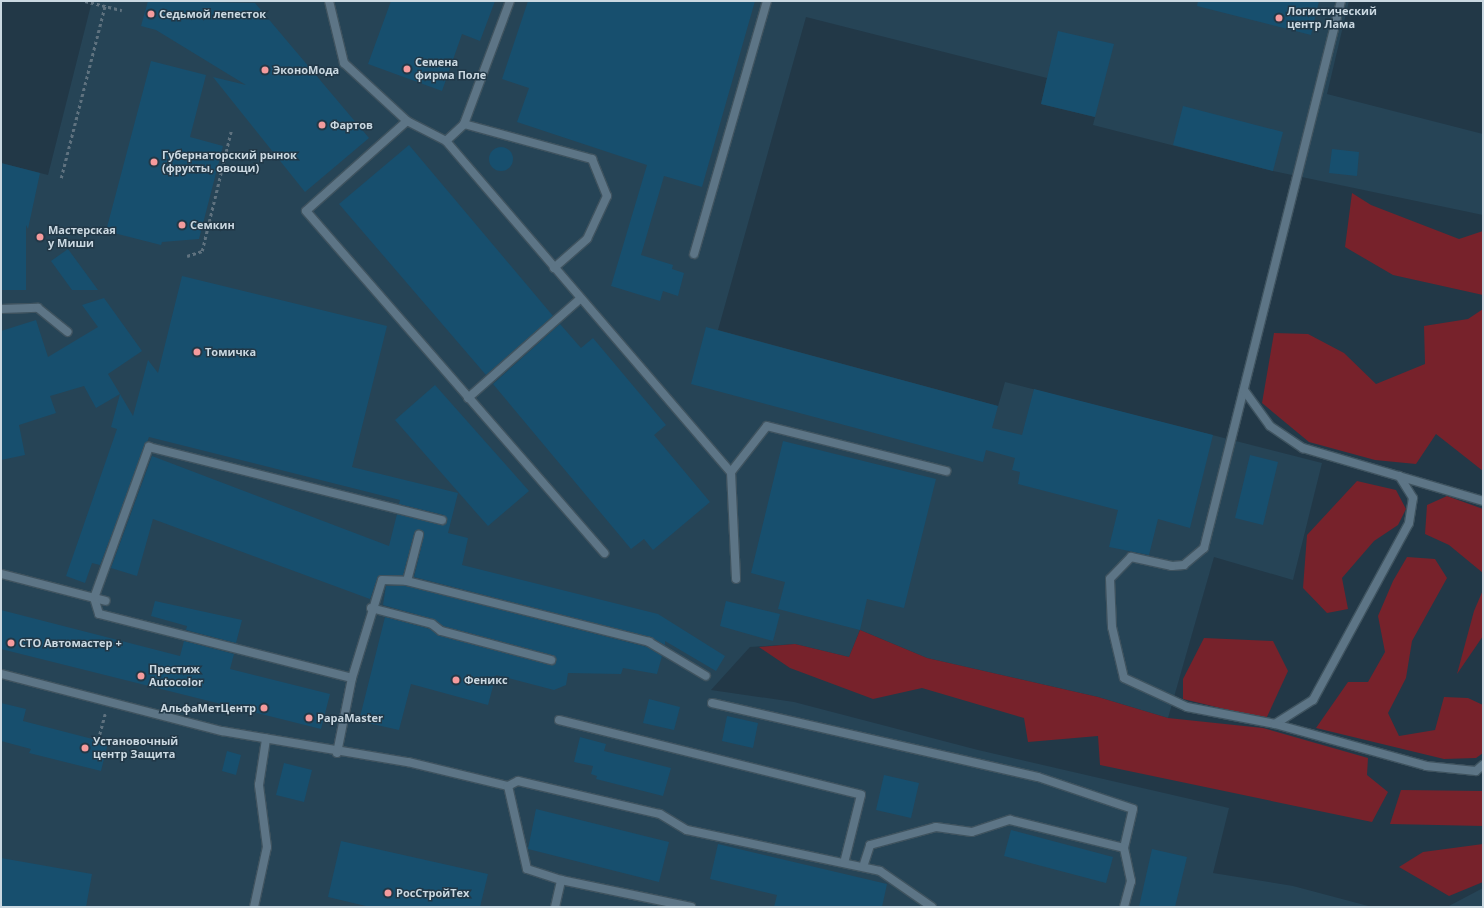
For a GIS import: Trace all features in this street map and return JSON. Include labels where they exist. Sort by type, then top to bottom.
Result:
[{"type":"lane","points":[[329,1],[344,63],[406,121],[446,141],[580,299],[731,472],[736,579]]},
{"type":"lane","points":[[446,141],[464,124],[510,1]]},
{"type":"lane","points":[[694,254],[767,1]]},
{"type":"lane","points":[[1341,1],[1204,548],[1184,565],[1172,566],[1131,557],[1110,579],[1112,627],[1124,678],[1187,707],[1275,724],[1426,766],[1476,771],[1483,766]]},
{"type":"lane","points":[[406,121],[306,211],[344,250],[468,398],[604,553]]},
{"type":"lane","points":[[464,124],[592,159],[607,196],[587,239],[554,268]]},
{"type":"lane","points":[[468,398],[580,299]]},
{"type":"lane","points":[[1,309],[38,308],[68,332]]},
{"type":"lane","points":[[1244,390],[1270,426],[1302,448],[1483,501]]},
{"type":"lane","points":[[731,472],[767,426],[946,471]]},
{"type":"lane","points":[[352,678],[99,614],[94,598],[149,447],[442,520]]},
{"type":"lane","points":[[1275,724],[1313,700],[1409,523],[1413,498],[1399,476]]},
{"type":"lane","points":[[407,581],[419,536]]},
{"type":"lane","points":[[1,574],[106,601]]},
{"type":"lane","points":[[337,753],[352,678],[371,608],[382,580],[407,581],[649,642],[706,676]]},
{"type":"lane","points":[[371,608],[432,624],[441,631],[551,660]]},
{"type":"lane","points":[[1,674],[108,702],[266,739],[337,753],[408,762],[508,786],[526,783],[660,814],[687,830],[880,871],[932,907]]},
{"type":"lane","points":[[712,703],[1038,777],[1133,809],[1124,848],[1131,881],[1124,907]]},
{"type":"lane","points":[[559,720],[861,794],[844,863]]},
{"type":"lane","points":[[254,907],[267,847],[259,785],[266,739]]},
{"type":"lane","points":[[508,786],[527,869],[561,880],[691,907]]},
{"type":"lane","points":[[863,867],[870,845],[936,827],[972,832],[1010,820],[1124,848]]},
{"type":"lane","points":[[555,907],[561,880]]},
{"type":"path","points":[[84,1],[122,10]]},
{"type":"path","points":[[61,178],[105,6]]},
{"type":"path","points":[[187,256],[202,251],[231,131]]},
{"type":"path","points":[[98,740],[108,702]]},
{"type":"shaded area","points":[[92,1],[1349,1],[1327,94],[1483,134],[1483,215],[1273,171],[1093,125],[1095,117],[1041,104],[1047,78],[806,17],[718,330],[998,406],[1005,382],[1322,463],[1293,580],[1214,557],[1168,718],[1098,697],[927,658],[860,630],[849,657],[795,644],[750,647],[711,690],[794,702],[978,750],[1229,808],[1213,873],[1293,886],[1372,907],[1,907],[1,163],[48,175]]},
{"type":"shaded area","points":[[1352,193],[1371,205],[1459,239],[1483,231],[1483,295],[1393,275],[1345,247]]},
{"type":"shaded area","points":[[1483,309],[1483,471],[1436,434],[1416,464],[1375,460],[1309,442],[1262,403],[1274,333],[1308,334],[1344,353],[1376,384],[1425,364],[1424,326],[1468,319]]},
{"type":"shaded area","points":[[1357,481],[1396,490],[1406,509],[1398,525],[1374,541],[1342,578],[1348,609],[1327,613],[1303,588],[1307,535]]},
{"type":"shaded area","points":[[1447,496],[1483,509],[1483,573],[1449,545],[1425,534],[1427,505]]},
{"type":"shaded area","points":[[1407,557],[1435,559],[1447,578],[1412,641],[1406,678],[1388,713],[1399,736],[1435,730],[1444,697],[1468,698],[1483,705],[1483,753],[1476,758],[1444,759],[1316,728],[1348,682],[1368,682],[1385,652],[1378,616],[1393,581]]},
{"type":"shaded area","points":[[1483,590],[1483,636],[1457,674],[1474,611]]},
{"type":"shaded area","points":[[860,630],[927,658],[1098,697],[1168,718],[1263,728],[1368,758],[1367,775],[1388,792],[1372,822],[1100,765],[1098,736],[1028,742],[1024,718],[922,688],[873,699],[790,668],[759,647],[795,644],[849,657]]},
{"type":"shaded area","points":[[1204,638],[1273,641],[1288,671],[1266,719],[1183,699],[1183,679]]},
{"type":"shaded area","points":[[1401,790],[1483,791],[1483,826],[1390,824]]},
{"type":"shaded area","points":[[1483,844],[1483,882],[1449,896],[1399,867],[1423,852]]},
{"type":"shaded area","points":[[1483,888],[1483,907],[1447,907]]},
{"type":"building","points":[[148,1],[255,3],[369,138],[305,192],[213,77],[246,85],[156,30],[141,26]]},
{"type":"building","points":[[391,1],[495,1],[480,41],[462,34],[442,91],[368,64]]},
{"type":"building","points":[[528,1],[755,1],[702,187],[664,176],[641,255],[673,265],[672,269],[684,273],[678,296],[663,291],[660,301],[611,286],[647,165],[517,122],[529,88],[502,79]]},
{"type":"building","name":"Логистический центр Лама","points":[[1198,1],[1319,1],[1311,35],[1197,6]]},
{"type":"building","points":[[1058,31],[1114,44],[1095,117],[1041,104]]},
{"type":"building","name":"Губернаторский рынок (фрукты, овощи)","points":[[151,61],[206,75],[190,137],[223,146],[199,239],[162,242],[161,245],[106,231]]},
{"type":"building","points":[[1183,106],[1283,132],[1273,171],[1173,145]]},
{"type":"building","points":[[409,145],[553,316],[486,375],[339,204]]},
{"type":"building","points":[[501,147],[506,148],[512,154],[512,164],[506,170],[501,171],[496,170],[490,164],[489,159],[490,154],[496,148]]},
{"type":"building","points":[[1332,149],[1359,152],[1357,176],[1329,173]]},
{"type":"building","points":[[1,163],[40,173],[28,229],[26,225],[26,290],[1,290]]},
{"type":"building","points":[[68,249],[98,290],[72,290],[51,261]]},
{"type":"building","points":[[182,276],[387,326],[352,467],[458,493],[448,533],[468,538],[462,565],[658,614],[725,656],[716,671],[665,641],[665,645],[650,637],[414,577],[424,536],[420,530],[414,534],[403,575],[378,576],[370,599],[153,519],[137,576],[111,568],[152,456],[389,546],[397,514],[441,525],[447,522],[444,515],[399,504],[400,500],[149,437],[100,565],[92,563],[85,583],[66,576],[117,429],[111,427],[120,394],[133,416],[148,360],[158,373]]},
{"type":"building","points":[[104,298],[142,351],[108,374],[120,394],[96,408],[84,386],[50,396],[56,413],[19,425],[25,455],[1,460],[1,331],[36,320],[48,357],[98,327],[82,305]]},
{"type":"building","points":[[560,324],[581,348],[593,338],[666,425],[654,435],[710,502],[653,550],[644,539],[631,549],[493,384]]},
{"type":"building","points":[[706,327],[998,406],[992,428],[1022,435],[1034,389],[1213,435],[1190,528],[1158,519],[1149,555],[1109,547],[1118,510],[1018,484],[1020,472],[1012,470],[1015,458],[986,450],[983,462],[691,384]]},
{"type":"building","points":[[435,385],[529,491],[488,526],[395,420]]},
{"type":"building","points":[[783,441],[936,479],[904,608],[867,599],[860,630],[778,609],[785,582],[751,573]]},
{"type":"building","points":[[1250,455],[1278,462],[1263,525],[1235,518]]},
{"type":"building","points":[[386,586],[406,586],[647,647],[662,656],[657,674],[623,668],[621,674],[568,673],[566,685],[554,690],[496,675],[488,705],[411,684],[399,730],[359,721],[385,617],[430,629],[440,636],[550,665],[556,661],[552,655],[443,626],[433,619],[383,605]]},
{"type":"building","points":[[155,601],[242,620],[236,643],[186,630],[187,626],[151,616]]},
{"type":"building","points":[[726,601],[780,614],[773,641],[720,626]]},
{"type":"building","points":[[1,610],[180,656],[184,641],[234,654],[230,669],[330,694],[321,729],[1,649]]},
{"type":"building","points":[[649,699],[680,707],[674,730],[643,723]]},
{"type":"building","points":[[1,703],[26,709],[23,721],[108,743],[101,771],[29,753],[31,749],[1,741]]},
{"type":"building","points":[[727,716],[758,723],[753,748],[722,741]]},
{"type":"building","points":[[580,737],[606,744],[604,751],[671,768],[663,796],[596,779],[597,776],[591,774],[593,766],[574,762]]},
{"type":"building","points":[[227,751],[241,755],[236,775],[222,771]]},
{"type":"building","points":[[284,763],[312,770],[304,802],[276,795]]},
{"type":"building","points":[[884,775],[919,783],[911,818],[876,810]]},
{"type":"building","points":[[536,809],[669,842],[659,882],[528,849]]},
{"type":"building","points":[[1011,830],[1113,857],[1106,883],[1004,856]]},
{"type":"building","points":[[341,841],[488,874],[480,907],[370,907],[328,897]]},
{"type":"building","points":[[718,844],[887,884],[882,907],[774,907],[777,895],[710,879]]},
{"type":"building","points":[[1152,849],[1187,857],[1175,907],[1139,907]]},
{"type":"building","points":[[1,858],[92,874],[86,907],[1,907]]},
{"type":"place","name":"Седьмой лепесток","points":[[151,14]]},
{"type":"place","name":"Логистический центр Лама","points":[[1279,18]]},
{"type":"place","name":"Семена фирма Поле","points":[[407,69]]},
{"type":"place","name":"ЭконоМода","points":[[265,70]]},
{"type":"place","name":"Фартов","points":[[322,125]]},
{"type":"place","name":"Губернаторский рынок (фрукты, овощи)","points":[[154,162]]},
{"type":"place","name":"Семкин","points":[[182,225]]},
{"type":"place","name":"Мастерская у Миши","points":[[40,237]]},
{"type":"place","name":"Томичка","points":[[197,352]]},
{"type":"place","name":"СТО Автомастер +","points":[[11,643]]},
{"type":"place","name":"Престиж Autocolor","points":[[141,676]]},
{"type":"place","name":"Феникс","points":[[456,680]]},
{"type":"place","name":"АльфаМетЦентр","points":[[264,708]]},
{"type":"place","name":"PapaMaster","points":[[309,718]]},
{"type":"place","name":"Установочный центр Защита","points":[[85,748]]},
{"type":"place","name":"РосСтройТех","points":[[388,893]]}]
